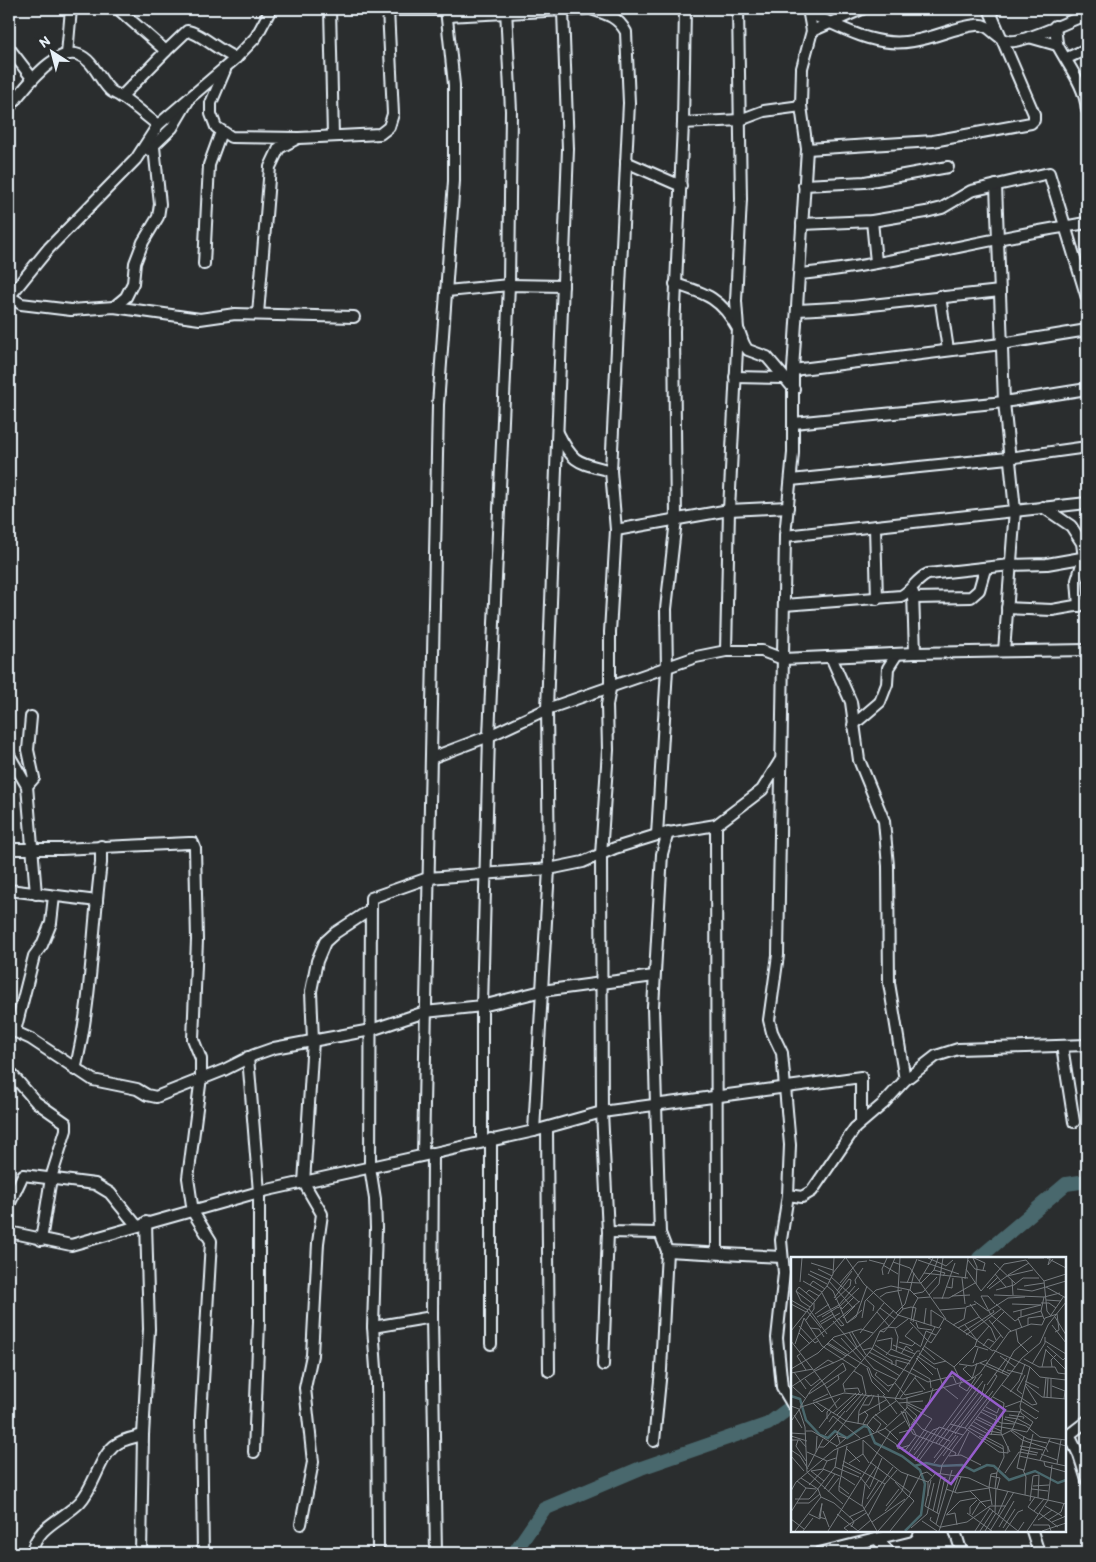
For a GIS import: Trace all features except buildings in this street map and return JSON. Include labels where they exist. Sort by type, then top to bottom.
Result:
[{"type":"street","points":[[66,54],[71,9]]},
{"type":"street","points":[[118,9],[166,51]]},
{"type":"street","points":[[136,159],[158,125],[236,58],[256,37],[271,9]]},
{"type":"street","points":[[330,9],[333,136]]},
{"type":"street","points":[[228,65],[211,103],[213,121],[221,132],[231,137],[299,138],[380,134],[390,127],[393,114],[388,9],[447,12],[563,11],[586,9]]},
{"type":"street","points":[[591,9],[613,16],[621,23],[626,32],[629,103],[611,472],[616,530],[610,632],[610,689],[607,705],[608,750],[601,855],[602,1112],[608,1232],[603,1365]]},
{"type":"street","points":[[657,834],[667,669],[666,610],[676,520],[674,331],[683,123],[685,9]]},
{"type":"street","points":[[726,651],[729,510],[738,329],[736,302],[741,199],[738,9]]},
{"type":"street","points":[[812,31],[862,9]]},
{"type":"street","points":[[807,149],[933,141],[1031,124],[1034,120],[1034,114],[1004,40],[989,9]]},
{"type":"street","points":[[491,1344],[482,1006],[487,874],[489,736],[509,285],[511,111],[506,11]]},
{"type":"street","points":[[534,1131],[549,869],[547,709],[568,149],[563,11]]},
{"type":"street","points":[[809,11],[870,40],[891,44],[914,41],[978,24],[988,26],[1004,40],[1016,41],[1055,26],[1086,17]]},
{"type":"street","points":[[791,1402],[782,1387],[778,1356],[778,1325],[784,1273],[782,1257],[783,1226],[788,1195],[790,1145],[782,1053],[772,1032],[769,1020],[778,955],[786,536],[794,423],[793,370],[807,149],[801,106],[802,68],[812,31],[809,11]]},
{"type":"street","points":[[436,1553],[425,1012],[438,405],[454,181],[454,85],[447,12]]},
{"type":"street","points":[[1055,26],[1058,45],[1067,58],[1086,101],[1087,110]]},
{"type":"street","points":[[121,96],[187,31],[194,32],[216,49],[236,58]]},
{"type":"street","points":[[1029,37],[1058,45]]},
{"type":"street","points":[[9,48],[32,78]]},
{"type":"street","points":[[1067,58],[1087,49]]},
{"type":"street","points":[[9,108],[32,78],[59,57],[66,54],[79,55],[91,64],[106,87],[121,96],[158,125]]},
{"type":"street","points":[[190,97],[182,114],[172,128],[154,146],[136,159],[49,248],[9,297],[21,304],[71,310],[114,307],[200,319],[235,314],[354,316]]},
{"type":"street","points":[[683,123],[740,120],[764,111],[801,106]]},
{"type":"street","points":[[204,264],[208,165],[221,132]]},
{"type":"street","points":[[258,314],[270,167],[279,148],[299,138]]},
{"type":"street","points":[[114,307],[126,297],[132,283],[135,263],[143,242],[158,217],[160,204],[154,146]]},
{"type":"street","points":[[626,162],[680,186]]},
{"type":"street","points":[[804,185],[865,182],[948,167]]},
{"type":"street","points":[[802,224],[896,218],[942,208],[971,191],[1049,173],[1084,278],[1087,298]]},
{"type":"street","points":[[996,185],[1004,402],[1008,458],[1015,510],[1004,651]]},
{"type":"street","points":[[872,221],[876,262]]},
{"type":"street","points":[[800,274],[933,252],[997,238],[1087,223]]},
{"type":"street","points":[[675,284],[709,295],[718,300],[738,329],[748,350],[767,358],[794,389]]},
{"type":"street","points":[[446,291],[509,285],[563,286]]},
{"type":"street","points":[[798,310],[853,307],[1000,290]]},
{"type":"street","points":[[940,296],[948,350]]},
{"type":"street","points":[[793,370],[1001,344],[1087,330]]},
{"type":"street","points":[[735,377],[783,378]]},
{"type":"street","points":[[794,423],[1004,402],[1087,389]]},
{"type":"street","points":[[557,432],[568,454],[574,460],[611,472]]},
{"type":"street","points":[[791,480],[1008,458],[1087,447]]},
{"type":"street","points":[[786,536],[1087,503]]},
{"type":"street","points":[[616,530],[729,510],[788,507]]},
{"type":"street","points":[[1007,608],[1052,610],[1083,605],[1077,580],[1086,558],[1082,543],[1077,532],[1043,507]]},
{"type":"street","points":[[875,527],[877,599]]},
{"type":"street","points":[[784,605],[901,596],[928,574],[1010,565],[1047,564],[1086,558]]},
{"type":"street","points":[[912,598],[971,597],[979,590],[985,569]]},
{"type":"street","points":[[913,587],[915,653]]},
{"type":"street","points":[[431,758],[489,736],[547,709],[610,689],[696,657],[726,651],[762,651],[783,659],[915,653],[1087,650]]},
{"type":"street","points":[[853,725],[880,702],[887,684],[888,668],[897,654]]},
{"type":"street","points":[[878,655],[888,668]]},
{"type":"street","points":[[831,657],[851,702],[859,760],[884,821],[888,866],[889,983],[905,1080]]},
{"type":"street","points":[[27,786],[32,783],[34,778],[28,750],[31,717]]},
{"type":"street","points":[[9,755],[27,786],[36,894]]},
{"type":"street","points":[[378,1553],[377,1382],[373,1327],[376,1228],[375,1199],[370,1167],[370,900],[373,896],[428,878],[549,869],[583,862],[615,848],[657,834],[716,824],[762,790],[781,760]]},
{"type":"street","points":[[716,824],[717,1253]]},
{"type":"street","points":[[654,1441],[661,1370],[668,1251],[660,1233],[653,1007],[662,854],[668,832]]},
{"type":"street","points":[[9,849],[189,843],[193,843],[195,848],[197,932],[193,1039],[201,1059],[201,1077],[188,1178],[193,1212],[209,1235],[211,1242],[202,1417],[203,1553]]},
{"type":"street","points":[[75,1070],[85,1026],[102,858],[100,846]]},
{"type":"street","points":[[9,890],[98,901]]},
{"type":"street","points":[[54,896],[51,923],[42,945],[34,956],[12,1030],[31,1039],[92,1080],[137,1089],[147,1095],[156,1097],[274,1048],[371,1030],[425,1012],[482,1006],[542,991],[654,976]]},
{"type":"street","points":[[300,1524],[313,1462],[305,1388],[312,1355],[318,1243],[322,1214],[304,1183],[313,1040],[311,991],[317,960],[330,937],[370,910]]},
{"type":"street","points":[[788,1195],[802,1197],[812,1191],[861,1122],[884,1104],[905,1080],[936,1056],[958,1049],[1087,1045]]},
{"type":"street","points":[[1062,1046],[1074,1122]]},
{"type":"street","points":[[248,1058],[259,1192],[259,1322],[254,1452]]},
{"type":"street","points":[[9,1071],[36,1102],[66,1123],[66,1130],[51,1178],[41,1240]]},
{"type":"street","points":[[9,1232],[72,1245],[259,1192],[547,1128],[602,1112],[786,1086],[861,1078],[861,1122]]},
{"type":"street","points":[[547,1128],[549,1372]]},
{"type":"street","points":[[9,1205],[22,1174],[88,1183],[105,1189],[142,1224],[149,1329],[143,1435],[141,1553]]},
{"type":"street","points":[[608,1232],[660,1233]]},
{"type":"street","points":[[668,1251],[782,1257]]},
{"type":"street","points":[[373,1327],[432,1317]]},
{"type":"street","points":[[1087,1421],[1067,1436],[1079,1455],[1087,1480]]},
{"type":"street","points":[[32,1553],[33,1545],[42,1531],[82,1500],[111,1448],[124,1440],[143,1435]]},
{"type":"street","points":[[862,1532],[866,1542]]},
{"type":"street","points":[[819,1553],[904,1532]]},
{"type":"street","points":[[955,1532],[962,1553]]},
{"type":"street","points":[[1032,1532],[1039,1553]]},
{"type":"street","points":[[877,1539],[890,1553]]},
{"type":"waterway","points":[[980,1257],[1066,1184],[1087,1181]]},
{"type":"waterway","points":[[514,1553],[544,1509],[641,1468],[768,1424],[791,1407]]}]
